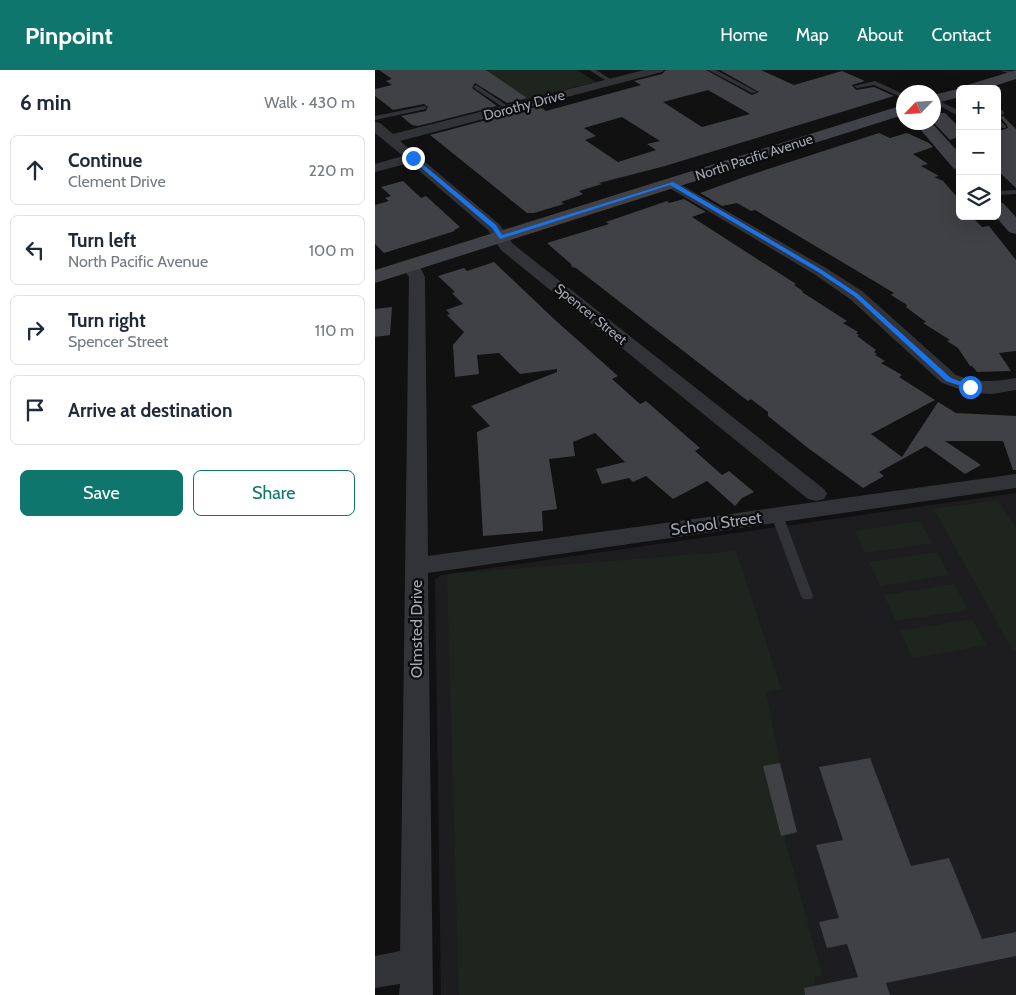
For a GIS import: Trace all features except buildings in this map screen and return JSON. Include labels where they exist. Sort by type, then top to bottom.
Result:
[{"type":"street","name":"Dorothy Drive","points":[[391,139],[658,70]]},
{"type":"street","points":[[982,85],[1016,74]]},
{"type":"street","points":[[941,98],[956,93]]},
{"type":"street","name":"North Pacific Avenue","points":[[375,277],[896,112]]},
{"type":"street","name":"Spencer Street","points":[[375,126],[494,227],[507,247],[816,494]]},
{"type":"street","points":[[929,130],[956,160]]},
{"type":"street","points":[[375,168],[413,158]]},
{"type":"street","points":[[671,183],[820,271],[856,295],[949,379],[970,387],[992,388],[1016,384]]},
{"type":"street","points":[[1001,211],[1015,227]]},
{"type":"street","name":"Olmsted Drive","points":[[409,266],[417,276],[417,979]]},
{"type":"street","name":"School Street","points":[[417,566],[1016,481]]},
{"type":"street","points":[[375,972],[417,979]]},
{"type":"lane","points":[[592,70],[612,82]]},
{"type":"lane","points":[[711,70],[754,92]]},
{"type":"lane","points":[[1004,70],[1016,74]]},
{"type":"lane","points":[[857,86],[875,83],[896,93]]},
{"type":"lane","points":[[476,87],[509,109]]},
{"type":"lane","points":[[941,103],[956,112]]},
{"type":"lane","points":[[375,118],[424,108]]},
{"type":"lane","points":[[1001,124],[1004,127]]},
{"type":"lane","points":[[1001,193],[1016,192]]},
{"type":"lane","points":[[777,515],[807,596]]},
{"type":"shaded area","points":[[492,70],[577,70],[596,82],[511,103],[471,75]]},
{"type":"shaded area","points":[[1016,493],[1016,995],[441,995],[435,580],[441,575]]},
{"type":"shaded area","points":[[998,500],[1016,528],[1016,651],[1013,651],[934,509]]},
{"type":"shaded area","points":[[920,521],[932,543],[865,553],[855,531]]},
{"type":"shaded area","points":[[736,551],[781,689],[766,692],[786,795],[798,833],[784,836],[822,975],[816,976],[814,981],[818,995],[459,995],[447,574]]},
{"type":"shaded area","points":[[937,552],[949,575],[880,586],[869,562]]},
{"type":"shaded area","points":[[954,584],[968,610],[896,621],[884,595]]},
{"type":"shaded area","points":[[972,619],[986,645],[913,658],[900,631]]},
{"type":"route","points":[[413,158],[494,227],[500,237],[671,183],[820,271],[856,295],[949,379],[970,387]]}]
